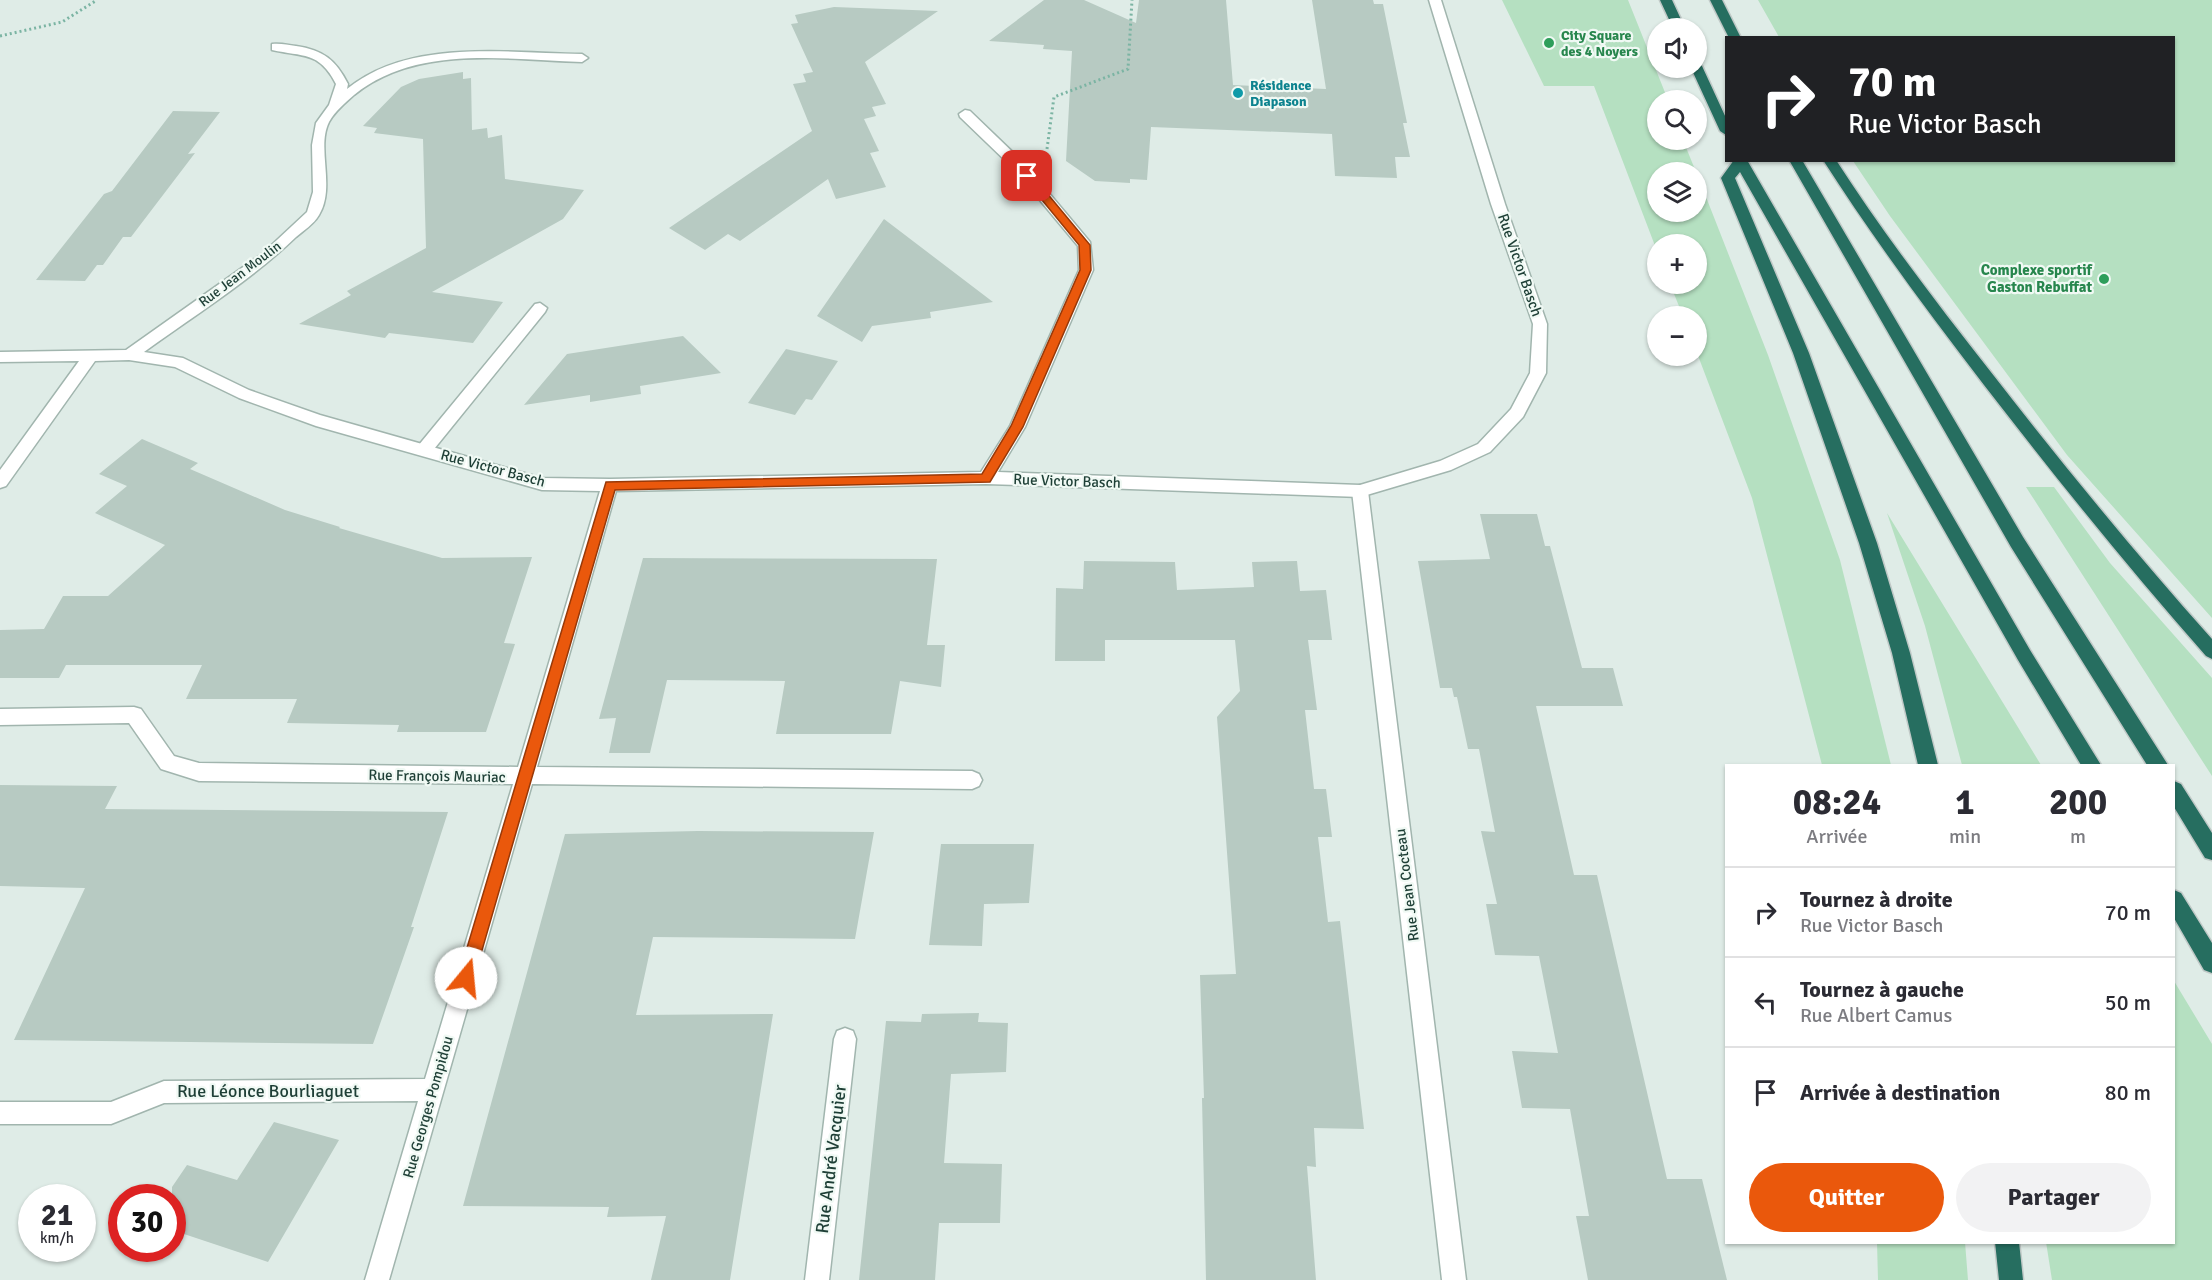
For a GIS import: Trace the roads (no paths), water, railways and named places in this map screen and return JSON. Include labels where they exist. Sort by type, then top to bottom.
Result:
[{"type":"highway","points":[[1666,0],[1674,18]]},
{"type":"highway","points":[[1716,0],[1734,36]]},
{"type":"highway","points":[[1702,78],[1725,129]]},
{"type":"highway","points":[[1928,764],[1901,652],[1868,543],[1801,353],[1728,178],[1741,162],[2018,645],[2090,764]]},
{"type":"highway","points":[[1796,162],[2018,542],[2157,764]]},
{"type":"highway","points":[[1830,162],[1889,248],[2043,450],[2212,651]]},
{"type":"highway","points":[[2175,792],[2212,851]]},
{"type":"highway","points":[[2175,902],[2212,963]]},
{"type":"highway","points":[[2007,1244],[2011,1280]]},
{"type":"street","name":"Rue Victor Basch","points":[[0,357],[129,355],[178,362],[244,394],[316,420],[542,484],[610,485],[986,478],[1360,491],[1445,466],[1484,448],[1517,413],[1538,373],[1540,324],[1498,204],[1435,0]]},
{"type":"street","name":"Rue Jean Moulin","points":[[276,47],[322,54],[336,69],[342,84],[335,105]]},
{"type":"street","name":"Rue Jean Moulin","points":[[129,355],[268,256],[313,214],[320,192],[319,145],[322,123],[335,105],[363,82],[420,59],[454,55],[582,58]]},
{"type":"street","points":[[965,114],[1027,176],[1085,245],[1086,270],[1017,427],[986,478]]},
{"type":"street","points":[[424,450],[540,308]]},
{"type":"street","points":[[0,482],[91,356]]},
{"type":"street","name":"Rue Georges Pompidou","points":[[377,1280],[610,485]]},
{"type":"street","name":"Rue Jean Cocteau","points":[[1360,491],[1454,1280]]},
{"type":"street","name":"Rue François Mauriac","points":[[0,717],[134,715],[168,763],[199,772],[972,780]]},
{"type":"street","name":"Rue André Vacquier","points":[[817,1280],[845,1039]]},
{"type":"street","name":"Rue Léonce Bourliaguet","points":[[0,1113],[111,1113],[164,1092],[433,1090]]},
{"type":"place","name":"City Square des 4 Noyers","points":[[1549,43]]},
{"type":"place","name":"Résidence Diapason","points":[[1238,93]]},
{"type":"place","name":"Complexe sportif Gaston Rebuffat","points":[[2104,279]]}]
